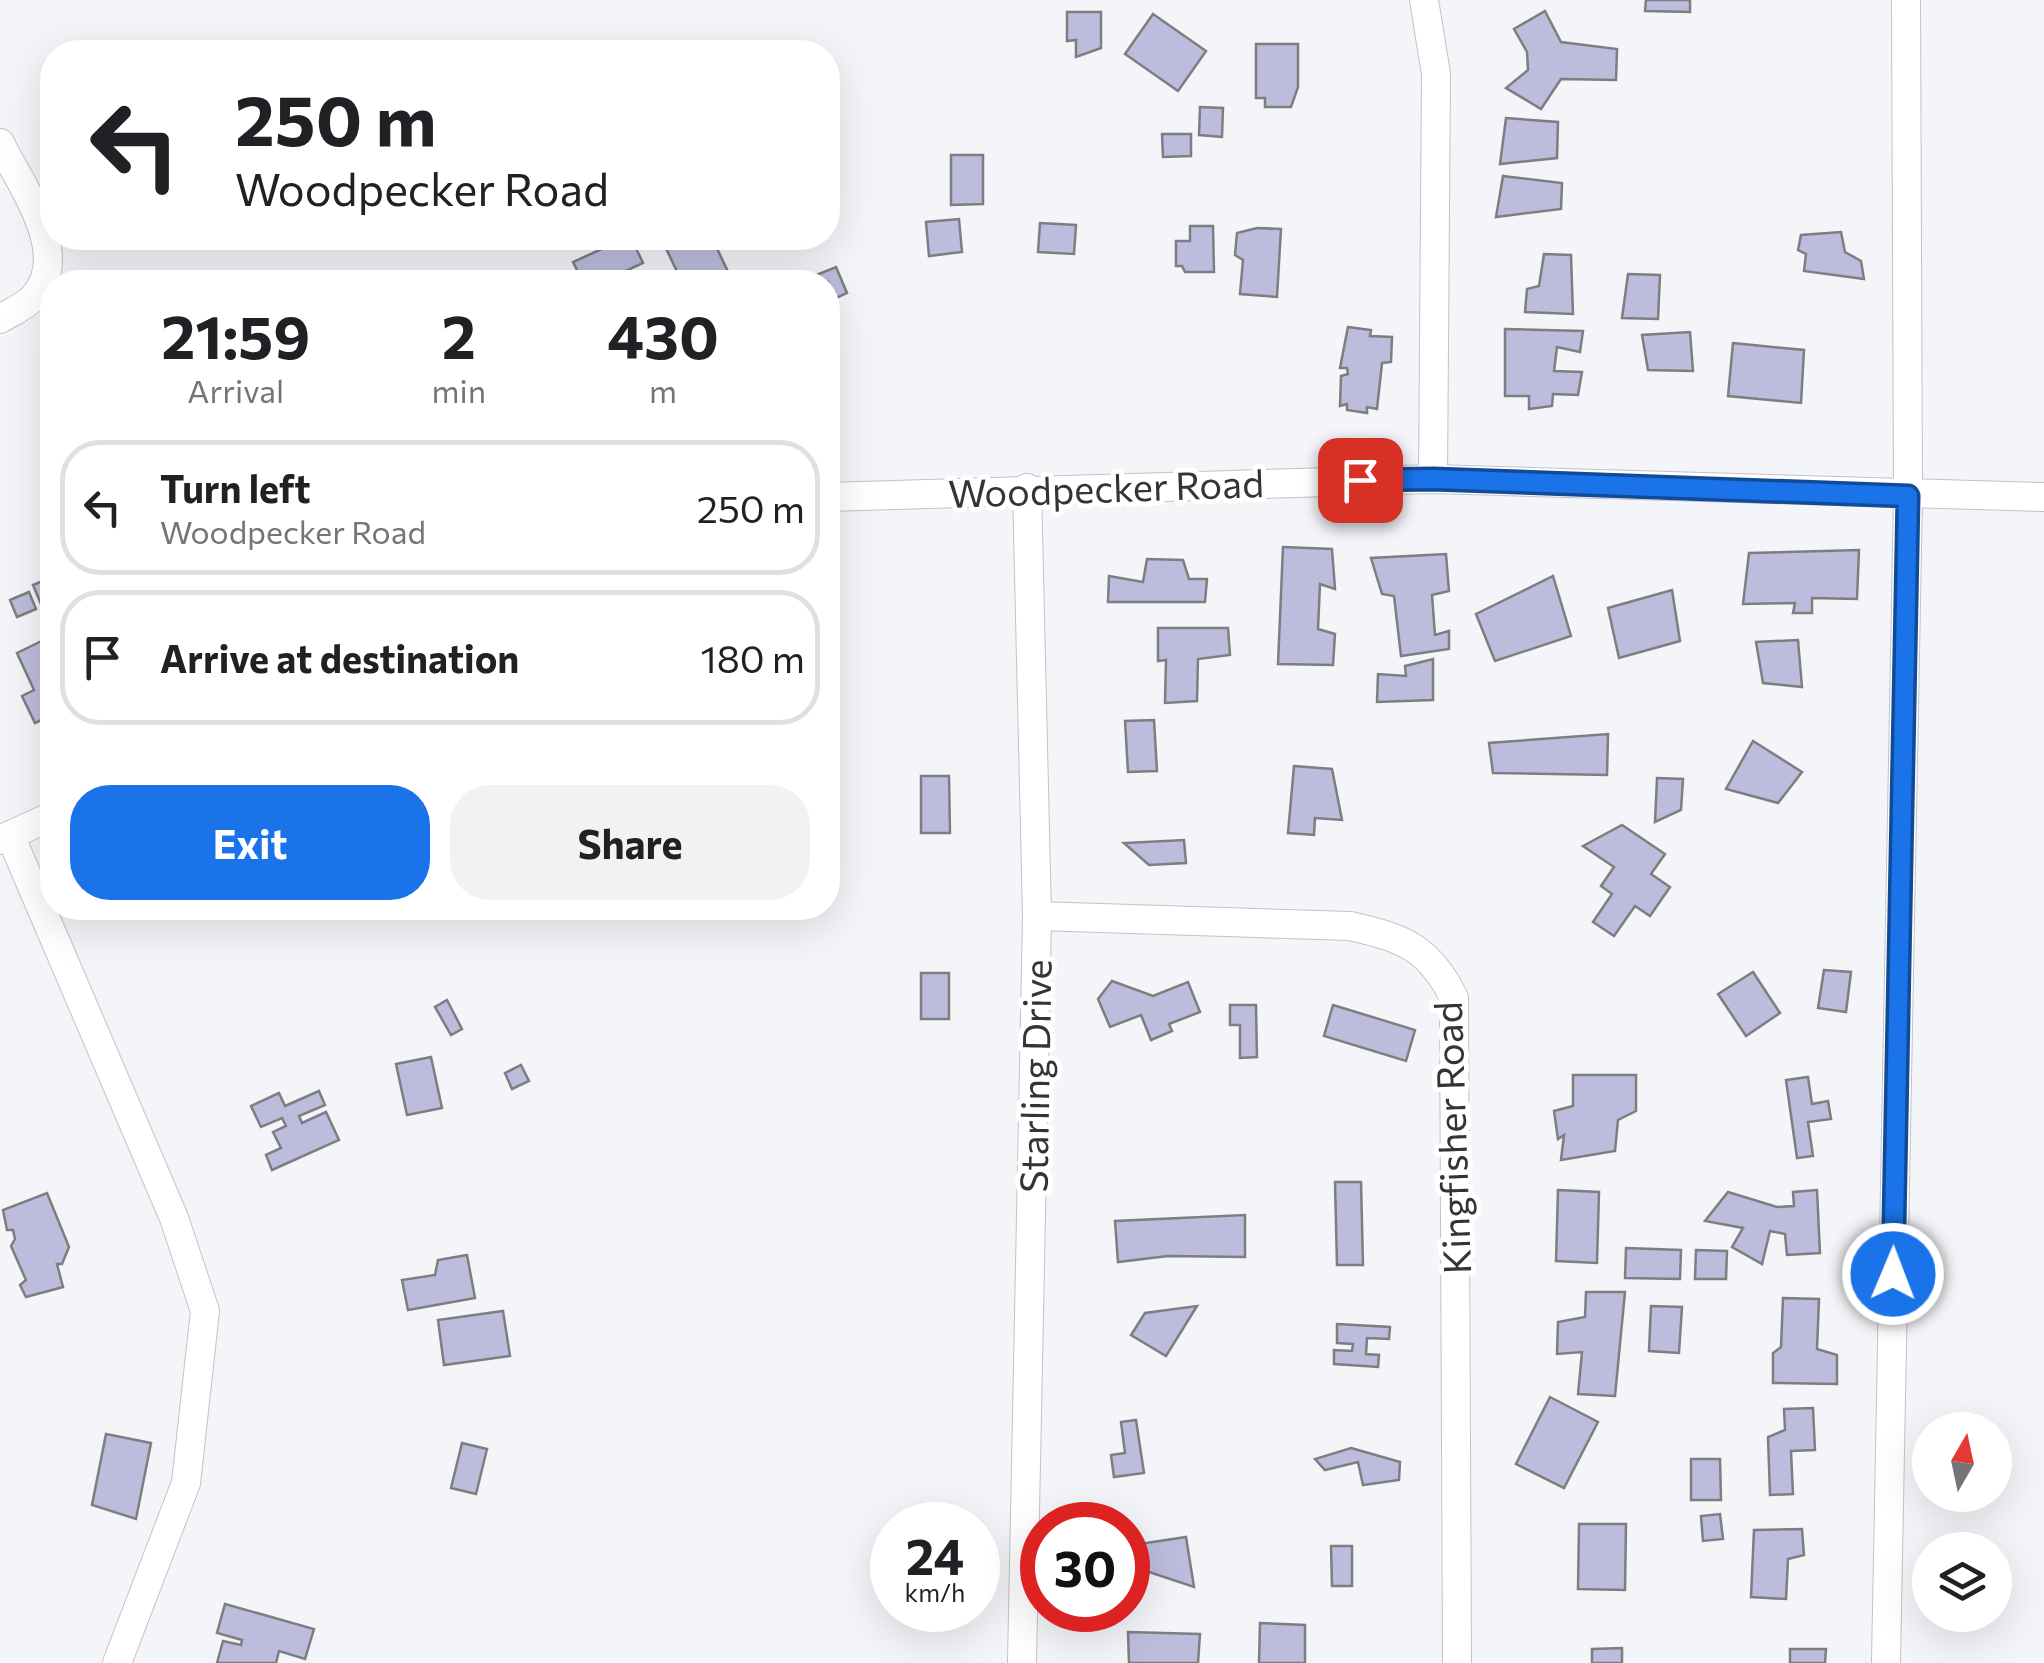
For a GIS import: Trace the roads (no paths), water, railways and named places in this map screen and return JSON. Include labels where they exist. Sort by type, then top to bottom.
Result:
[{"type":"street","points":[[1424,0],[1436,74],[1433,479]]},
{"type":"street","points":[[1886,1663],[1908,496],[1906,0]]},
{"type":"street","points":[[0,143],[40,223]]},
{"type":"street","points":[[0,319],[34,297],[40,284]]},
{"type":"street","name":"Woodpecker Road","points":[[840,496],[1433,479],[1908,496],[2044,497]]},
{"type":"street","name":"Starling Drive","points":[[1022,1663],[1037,916],[1027,488]]},
{"type":"street","points":[[40,821],[5,837],[40,916]]},
{"type":"street","name":"Kingfisher Road","points":[[1037,916],[1350,926],[1404,942],[1440,970],[1454,998],[1457,1663]]},
{"type":"street","points":[[42,920],[174,1218],[205,1311],[186,1483],[117,1663]]}]
